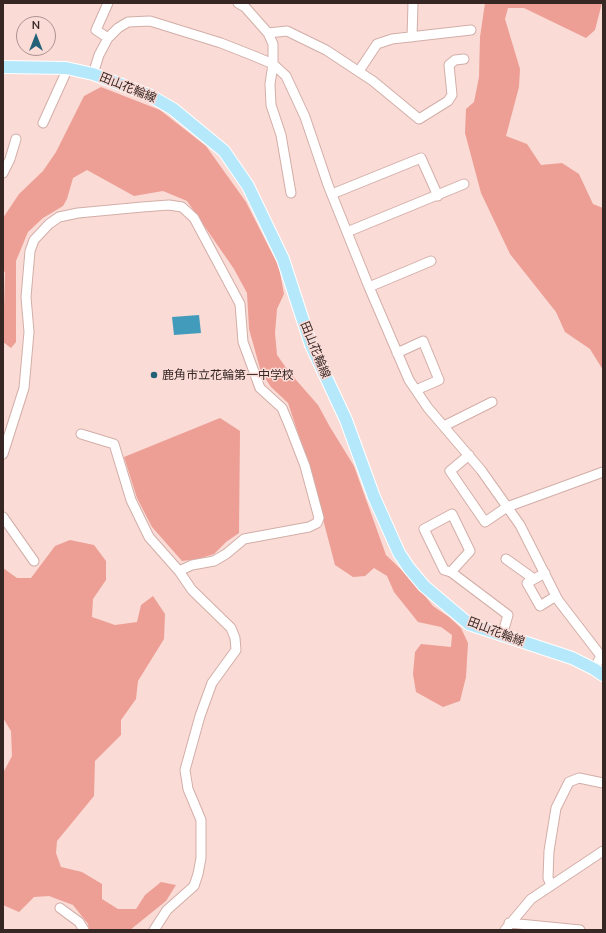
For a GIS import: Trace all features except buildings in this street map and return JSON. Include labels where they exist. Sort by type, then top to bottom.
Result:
[{"type":"main road","name":"田山花輪線","points":[[3,67],[68,68],[93,74],[150,95],[173,109],[224,151],[248,186],[283,259],[311,346],[346,420],[374,497],[399,553],[424,586],[469,624],[572,658],[599,672]]},
{"type":"street","points":[[108,3],[96,30],[108,38]]},
{"type":"street","points":[[238,3],[245,7],[268,33],[273,44],[273,64],[270,84],[271,105],[281,135],[291,193]]},
{"type":"street","points":[[412,37],[413,3]]},
{"type":"street","points":[[93,74],[99,55],[108,38],[118,28],[128,22],[150,21],[221,43],[273,64],[286,76],[305,117],[332,194],[369,287],[397,353],[416,390],[428,408],[469,455],[520,526],[556,596],[601,656],[599,672]]},
{"type":"street","points":[[359,71],[377,44],[392,39],[470,30]]},
{"type":"street","points":[[268,33],[287,31],[326,50],[359,71],[419,119],[448,101],[452,95],[449,64],[455,60],[464,59]]},
{"type":"street","points":[[43,123],[68,68]]},
{"type":"street","points":[[3,172],[10,159],[16,139]]},
{"type":"street","points":[[332,194],[421,158],[438,196]]},
{"type":"street","points":[[347,232],[438,196],[464,184]]},
{"type":"street","points":[[3,454],[24,388],[29,332],[26,296],[30,251],[34,240],[49,224],[59,217],[78,213],[169,205],[182,207],[194,218],[212,249],[240,304],[243,342],[260,388],[282,408],[305,466],[320,518],[317,523],[309,527],[244,539],[226,554],[214,561],[192,565],[179,571]]},
{"type":"street","points":[[369,287],[431,262]]},
{"type":"street","points":[[397,353],[423,341],[439,380],[416,390]]},
{"type":"street","points":[[444,426],[492,402]]},
{"type":"street","points":[[81,434],[114,444],[130,500],[149,537],[179,571],[192,590],[231,628],[235,638],[236,650],[212,683],[200,716],[186,770],[188,789],[201,820],[201,858],[198,874],[194,886],[167,910],[154,930]]},
{"type":"street","points":[[469,455],[450,471],[485,522],[507,507],[603,472]]},
{"type":"street","points":[[451,572],[470,551],[452,514],[424,528],[444,570],[451,572],[508,615],[502,636]]},
{"type":"street","points":[[3,517],[34,562]]},
{"type":"street","points":[[506,559],[534,579]]},
{"type":"street","points":[[545,573],[527,583],[540,606],[556,596]]},
{"type":"street","points":[[551,885],[548,878],[550,844],[556,808],[569,782],[579,778],[603,783]]},
{"type":"street","points":[[507,927],[531,899],[603,851]]},
{"type":"street","points":[[60,908],[79,922],[84,930]]},
{"type":"street","points":[[507,927],[580,930]]},
{"type":"shaded area","points":[[485,3],[602,3],[595,30],[586,38],[524,8],[508,8],[505,19],[520,69],[519,87],[506,136],[527,144],[541,165],[562,163],[579,174],[593,204],[603,208],[603,370],[590,349],[565,332],[556,312],[510,254],[481,193],[465,133],[466,109],[474,102],[479,77],[480,37]]},
{"type":"shaded area","points":[[101,87],[160,110],[206,146],[246,202],[279,267],[284,294],[277,309],[275,333],[277,355],[290,373],[318,405],[354,466],[386,555],[415,583],[433,606],[449,617],[461,628],[468,643],[466,677],[460,701],[443,707],[416,692],[413,674],[415,652],[421,644],[451,647],[452,635],[441,627],[418,622],[394,592],[387,576],[374,568],[365,576],[353,577],[335,565],[309,466],[288,403],[271,387],[261,372],[249,329],[247,293],[234,269],[187,201],[163,191],[134,196],[87,170],[73,178],[67,199],[63,206],[43,218],[28,232],[16,261],[16,342],[11,348],[3,342],[5,272],[3,271],[3,218],[19,194],[43,171],[56,152],[84,96]]},
{"type":"shaded area","points":[[220,418],[240,431],[239,533],[226,542],[214,554],[198,559],[182,561],[152,527],[137,498],[124,457]]},
{"type":"shaded area","points":[[70,540],[94,545],[106,561],[106,580],[93,599],[92,617],[115,625],[137,622],[141,605],[153,596],[165,614],[164,639],[138,681],[136,699],[121,720],[121,735],[95,761],[94,796],[57,841],[56,853],[61,867],[82,872],[102,884],[102,899],[118,909],[136,909],[145,895],[161,882],[176,885],[166,901],[130,930],[89,930],[88,924],[73,905],[49,896],[34,897],[19,912],[3,905],[3,773],[12,756],[11,731],[3,718],[3,568],[17,578],[31,578],[55,546]]},
{"type":"water","points":[[199,315],[201,333],[174,335],[172,317]]},
{"type":"place","name":"鹿角市立花輪第一中学校","points":[[154,375]]}]
